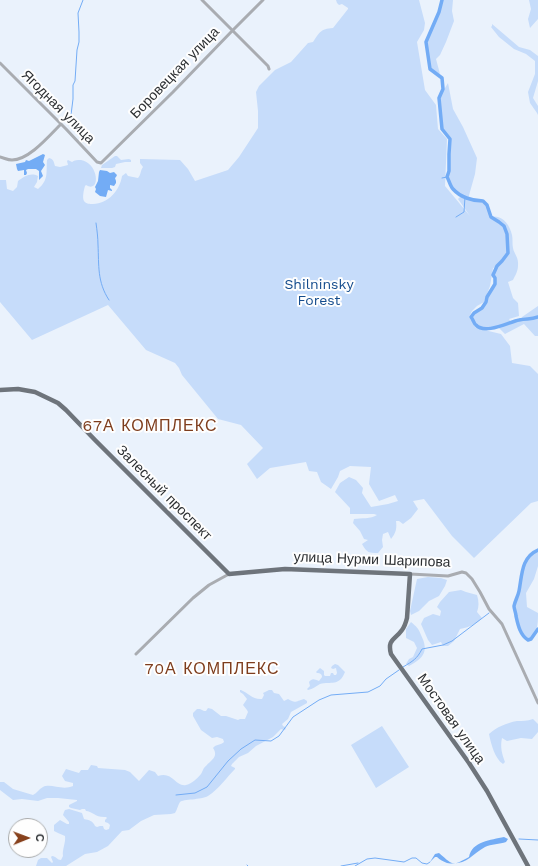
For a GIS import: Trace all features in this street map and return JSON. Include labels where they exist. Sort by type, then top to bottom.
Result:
[{"type":"main road","name":"Залесный проспект","points":[[0,390],[18,389],[35,392],[58,403],[229,574]]},
{"type":"main road","name":"улица Нурми Шарипова","points":[[229,574],[280,569],[410,574]]},
{"type":"main road","name":"Мостовая улица","points":[[410,574],[407,618],[405,625],[390,644],[389,649],[391,654],[479,778],[528,866]]},
{"type":"street","points":[[202,0],[268,66],[269,69]]},
{"type":"street","name":"Боровецкая улица","points":[[102,162],[263,0]]},
{"type":"street","name":"Ягодная улица","points":[[0,63],[97,162],[102,162]]},
{"type":"street","points":[[0,157],[13,160],[26,156],[36,149],[61,124]]},
{"type":"street","name":"улица Нурми Шарипова","points":[[410,574],[448,576],[462,572],[466,573],[472,579],[489,609],[502,624],[538,703]]},
{"type":"street","points":[[136,654],[193,598],[210,585],[229,574]]},
{"type":"green space","name":"Shilninsky Forest","points":[[336,0],[419,0],[425,23],[424,30],[417,42],[425,90],[436,105],[438,129],[447,139],[445,186],[470,216],[458,199],[461,196],[452,189],[447,177],[449,171],[450,139],[442,129],[439,98],[448,83],[453,109],[477,158],[475,174],[468,199],[483,201],[487,205],[491,217],[499,217],[505,221],[512,235],[513,246],[518,260],[518,268],[513,280],[508,282],[513,298],[518,303],[519,316],[509,319],[511,322],[521,319],[538,306],[538,336],[535,336],[524,324],[505,334],[498,327],[483,329],[476,326],[471,317],[482,308],[495,284],[495,278],[493,275],[496,267],[493,268],[490,286],[484,302],[472,311],[469,317],[476,328],[501,334],[510,346],[512,363],[530,366],[538,374],[538,501],[531,503],[474,558],[452,536],[424,499],[413,501],[418,509],[411,518],[403,524],[396,521],[396,530],[391,539],[388,532],[383,534],[383,547],[378,553],[370,553],[367,551],[362,544],[368,540],[364,539],[360,531],[353,523],[354,519],[369,518],[377,515],[350,514],[350,508],[335,492],[340,483],[349,477],[356,480],[363,488],[362,493],[371,507],[398,501],[395,495],[379,501],[369,484],[371,467],[350,466],[340,471],[331,489],[321,482],[317,472],[309,471],[306,462],[270,468],[257,479],[247,464],[263,448],[241,425],[218,419],[182,375],[175,363],[146,350],[108,305],[32,340],[0,302],[0,180],[6,180],[7,189],[13,191],[17,187],[18,181],[27,176],[35,175],[38,176],[34,187],[38,189],[44,182],[47,172],[47,160],[49,158],[53,160],[55,166],[60,167],[68,165],[68,160],[72,162],[81,160],[87,162],[91,166],[96,177],[96,182],[94,185],[91,187],[85,186],[83,196],[83,200],[85,202],[88,204],[93,204],[104,202],[108,199],[116,191],[122,176],[126,173],[128,176],[138,178],[143,167],[140,163],[140,159],[180,160],[188,169],[195,181],[228,170],[239,157],[258,128],[256,92],[259,86],[275,70],[291,62],[308,43],[313,42],[321,32],[325,29],[333,28],[348,9],[342,4],[339,5]]},
{"type":"green space","points":[[442,0],[453,0],[452,11],[454,21],[440,55],[436,59],[440,74],[430,69],[426,42],[439,12]]},
{"type":"green space","points":[[529,0],[538,0],[538,19],[530,28],[528,19],[531,9]]},
{"type":"green space","points":[[492,24],[519,47],[530,50],[538,56],[538,81],[533,98],[538,106],[538,115],[530,103],[528,92],[535,74],[535,61],[526,54],[514,49],[499,37],[491,27]]},
{"type":"green space","points":[[115,156],[121,160],[129,159],[131,162],[116,164],[115,167],[112,168],[101,168],[102,165]]},
{"type":"green space","points":[[538,550],[538,566],[534,579],[526,593],[527,607],[538,613],[537,625],[536,632],[528,640],[520,631],[514,606],[519,591],[524,564],[535,551]]},
{"type":"green space","points":[[428,577],[447,580],[439,596],[429,601],[419,611],[411,615],[410,611],[417,579]]},
{"type":"green space","points":[[461,590],[477,595],[477,612],[482,618],[472,625],[460,629],[454,641],[448,646],[443,646],[441,642],[432,645],[428,640],[421,624],[424,618],[433,614],[440,616],[441,611],[437,607],[440,602],[449,592]]},
{"type":"green space","points":[[411,622],[419,631],[425,645],[425,650],[424,654],[418,660],[409,666],[406,664],[409,659],[413,657],[417,648],[414,642],[406,638],[406,629]]},
{"type":"green space","points":[[335,664],[345,672],[340,680],[337,682],[320,684],[311,689],[307,689],[310,686],[309,682],[312,679],[319,681],[322,677],[321,674],[316,672],[320,668],[324,671],[325,676],[330,676],[331,673],[336,675],[336,668],[331,668]]},
{"type":"green space","points":[[241,690],[253,697],[262,699],[264,695],[263,693],[272,690],[274,693],[279,694],[284,701],[288,699],[296,702],[304,699],[307,703],[291,712],[288,719],[282,724],[286,729],[281,729],[273,737],[239,757],[231,766],[235,769],[219,787],[208,796],[182,801],[179,803],[175,813],[154,815],[141,821],[129,830],[122,831],[108,846],[97,852],[85,854],[66,866],[36,866],[38,860],[41,858],[47,858],[52,863],[52,856],[61,860],[63,856],[65,836],[54,831],[54,825],[60,820],[69,824],[63,815],[65,810],[69,809],[82,813],[84,819],[91,821],[97,827],[103,826],[106,830],[109,829],[110,825],[105,822],[107,818],[97,816],[86,811],[85,809],[80,810],[69,807],[69,805],[77,800],[47,798],[38,801],[22,799],[13,800],[0,790],[0,782],[4,782],[13,789],[33,795],[46,786],[65,788],[73,786],[73,783],[65,781],[62,776],[66,769],[79,773],[81,770],[88,770],[91,765],[97,766],[98,768],[125,770],[130,772],[139,781],[149,770],[155,772],[158,776],[163,775],[171,777],[179,784],[186,785],[198,777],[204,768],[214,758],[215,751],[213,748],[224,742],[223,739],[217,737],[212,738],[201,730],[193,716],[193,713],[197,709],[206,711],[208,708],[212,709],[221,716],[238,720],[245,719],[248,712],[243,705],[247,699],[240,692]]},
{"type":"green space","points":[[533,719],[538,724],[538,732],[532,739],[521,738],[507,741],[502,738],[501,744],[505,762],[503,764],[500,762],[492,747],[489,734],[505,724]]},
{"type":"green space","points":[[382,726],[409,767],[376,788],[351,745]]},
{"type":"water","points":[[43,154],[45,155],[43,162],[45,165],[41,171],[43,176],[39,180],[39,171],[36,169],[26,170],[26,175],[24,175],[24,170],[18,171],[16,164],[25,162],[26,160],[29,161]]},
{"type":"water","points":[[100,170],[110,173],[114,172],[117,175],[114,186],[110,185],[112,191],[108,190],[106,197],[100,196],[95,192]]},
{"type":"water","points":[[504,837],[508,839],[506,842],[485,847],[468,859],[459,863],[454,864],[447,863],[437,857],[430,862],[435,854],[439,853],[453,863],[459,862],[469,857],[471,852],[478,844],[488,840]]},
{"type":"waterway","points":[[70,123],[73,85],[75,81],[79,42],[78,13],[83,0]]},
{"type":"waterway","points":[[442,0],[439,12],[426,42],[430,69],[442,78],[443,89],[439,98],[442,129],[450,139],[449,171],[447,177],[452,188],[456,192],[471,199],[483,201],[487,205],[491,217],[504,226],[507,234],[508,253],[497,266],[493,275],[495,278],[495,284],[482,308],[471,317],[475,324],[480,328],[485,329],[519,320],[538,317]]},
{"type":"waterway","points":[[442,178],[447,177]]},
{"type":"waterway","points":[[456,217],[464,212],[465,197]]},
{"type":"waterway","points":[[96,223],[99,273],[102,287],[109,300]]},
{"type":"waterway","points":[[538,550],[532,553],[525,562],[519,593],[514,606],[521,633],[525,638],[528,640],[531,639],[538,629]]},
{"type":"waterway","points":[[403,667],[414,660],[422,649],[443,645],[452,641],[489,613]]},
{"type":"waterway","points":[[176,795],[195,793],[207,787],[228,761],[241,749],[255,740],[271,741],[279,736],[293,717],[319,700],[331,695],[368,692],[380,686],[386,679],[399,670]]},
{"type":"waterway","points":[[519,839],[538,840]]},
{"type":"waterway","points":[[355,866],[367,859],[375,858],[404,862],[412,858],[416,858],[422,863],[427,864],[430,862]]},
{"type":"waterway","points":[[341,866],[358,863]]},
{"type":"district","name":"67А КОМПЛЕКС","points":[[150,426]]},
{"type":"district","name":"70А КОМПЛЕКС","points":[[212,669]]}]
